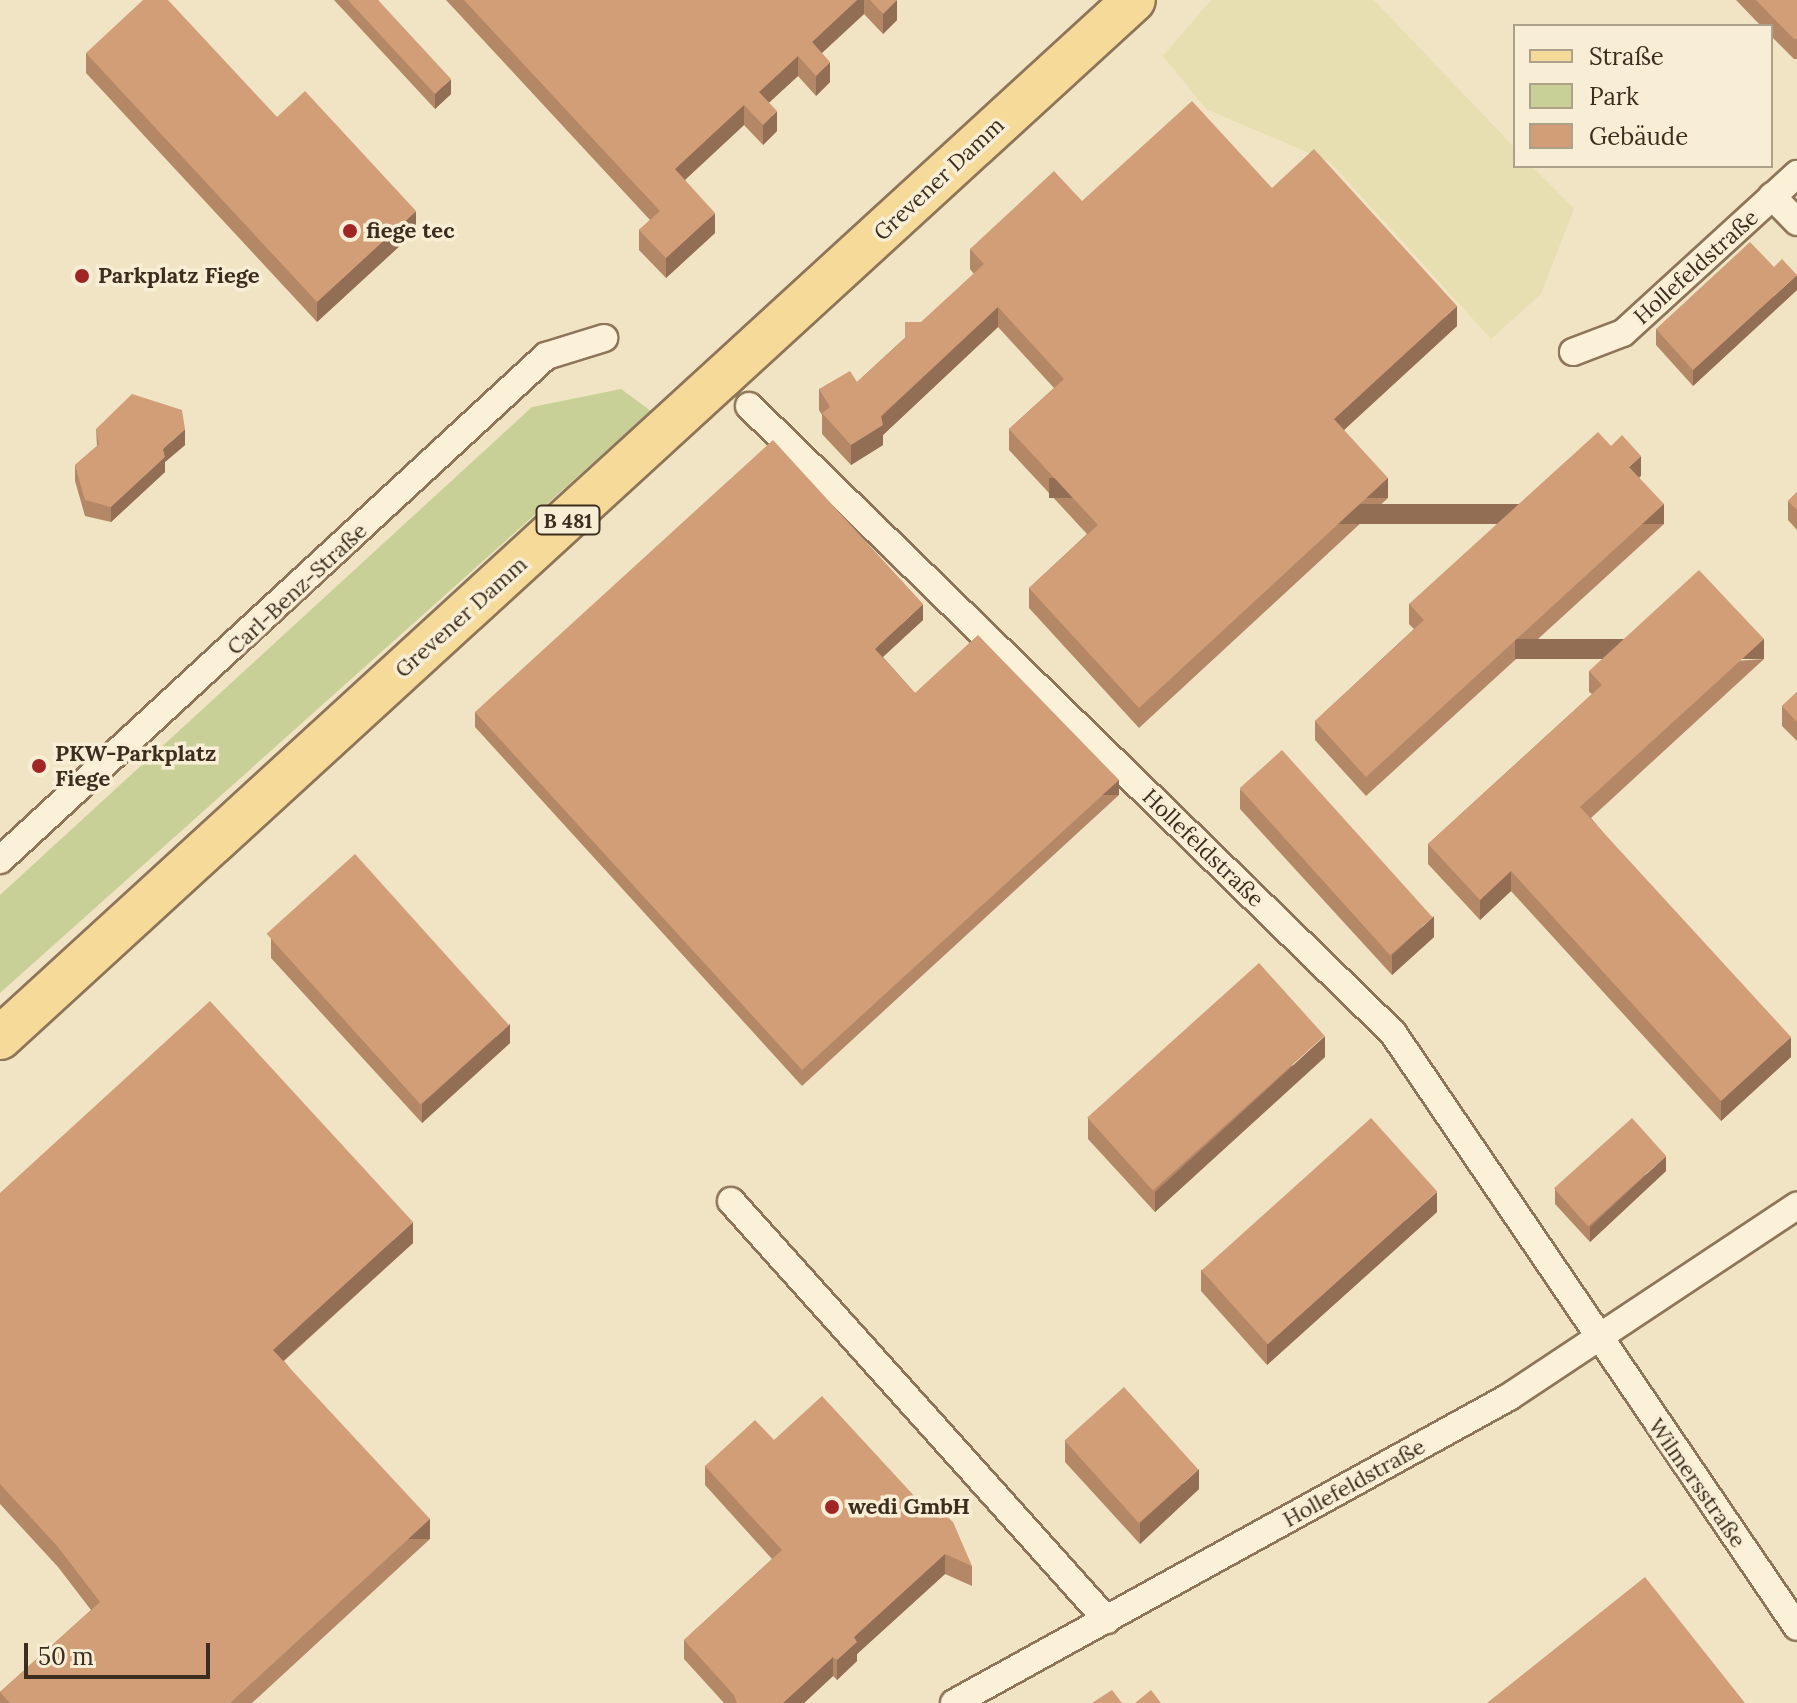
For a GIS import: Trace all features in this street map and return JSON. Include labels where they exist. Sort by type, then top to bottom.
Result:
[{"type":"main road","name":"Grevener Damm","points":[[0,1038],[1134,0]]},
{"type":"street","name":"Hollefeldstraße","points":[[1573,352],[1623,333],[1797,174]]},
{"type":"street","name":"Hollefeldstraße","points":[[1772,196],[1797,222]]},
{"type":"street","name":"Carl-Benz-Straße","points":[[0,860],[546,356],[604,338]]},
{"type":"street","name":"Hollefeldstraße","points":[[749,406],[1393,1033],[1598,1339]]},
{"type":"street","points":[[731,1201],[1107,1620]]},
{"type":"street","name":"Hollefeldstraße","points":[[954,1703],[1509,1397],[1797,1206]]},
{"type":"street","name":"Wilmersstraße","points":[[1598,1339],[1797,1627]]},
{"type":"shaded area","points":[[1211,0],[1374,0],[1513,146],[1513,168],[1534,168],[1574,209],[1541,294],[1491,339],[1330,162],[1206,109],[1163,56]]},
{"type":"green space","points":[[621,389],[651,411],[0,993],[0,895],[532,407]]},
{"type":"building","points":[[143,0],[168,0],[277,117],[305,91],[416,211],[317,302],[86,53]]},
{"type":"building","points":[[348,0],[378,0],[451,79],[435,94]]},
{"type":"building","points":[[464,0],[857,0],[812,42],[830,62],[816,76],[798,56],[759,92],[777,111],[763,125],[744,105],[675,169],[715,213],[666,258],[639,230],[660,211]]},
{"type":"building","points":[[870,0],[897,0],[883,14]]},
{"type":"building","points":[[1756,0],[1797,0],[1797,39],[1794,39]]},
{"type":"building","points":[[1192,101],[1272,188],[1314,149],[1457,306],[1334,419],[1388,478],[1139,708],[1029,588],[1098,525],[1009,429],[1064,379],[998,307],[881,416],[883,425],[851,445],[822,413],[830,407],[819,389],[850,371],[857,382],[905,338],[905,322],[921,322],[984,264],[970,249],[1054,171],[1082,201]]},
{"type":"building","points":[[1750,242],[1774,267],[1782,259],[1797,275],[1693,370],[1656,329]]},
{"type":"building","points":[[132,394],[182,410],[185,429],[163,449],[165,457],[111,507],[85,500],[75,465],[99,444],[96,429]]},
{"type":"building","points":[[1598,432],[1611,446],[1622,435],[1641,456],[1629,467],[1664,504],[1366,777],[1315,721],[1424,620],[1409,604]]},
{"type":"building","points":[[773,440],[923,604],[875,649],[915,693],[978,635],[1119,780],[802,1070],[475,712]]},
{"type":"building","points":[[1797,492],[1797,510],[1788,501]]},
{"type":"building","points":[[1699,570],[1764,639],[1580,807],[1791,1037],[1721,1101],[1511,871],[1480,900],[1428,844],[1602,685],[1589,671]]},
{"type":"building","points":[[1797,692],[1797,722],[1782,706]]},
{"type":"building","points":[[1282,750],[1433,917],[1390,955],[1240,788]]},
{"type":"building","points":[[355,854],[509,1025],[420,1105],[267,934]]},
{"type":"building","points":[[1259,963],[1325,1036],[1153,1190],[1087,1118]]},
{"type":"building","points":[[210,1001],[413,1222],[273,1350],[430,1519],[230,1703],[10,1703],[0,1692],[100,1602],[58,1547],[0,1484],[0,1193]]},
{"type":"building","points":[[1371,1118],[1437,1192],[1268,1344],[1202,1271]]},
{"type":"building","points":[[1632,1118],[1666,1156],[1588,1226],[1554,1188]]},
{"type":"building","points":[[1124,1387],[1198,1469],[1139,1523],[1065,1441]]},
{"type":"building","points":[[822,1396],[929,1512],[941,1511],[953,1522],[972,1566],[945,1554],[854,1637],[857,1642],[837,1660],[833,1657],[783,1703],[737,1703],[734,1695],[684,1640],[782,1550],[705,1466],[755,1420],[774,1440]]},
{"type":"building","points":[[1645,1577],[1745,1703],[1487,1703]]},
{"type":"building","points":[[1112,1690],[1122,1703],[1092,1703]]},
{"type":"building","points":[[1151,1690],[1161,1703],[1135,1703]]},
{"type":"place","name":"fiege tec","points":[[350,231]]},
{"type":"place","name":"Parkplatz Fiege","points":[[82,276]]},
{"type":"place","name":"PKW-Parkplatz Fiege","points":[[39,766]]},
{"type":"place","name":"wedi GmbH","points":[[832,1507]]}]
